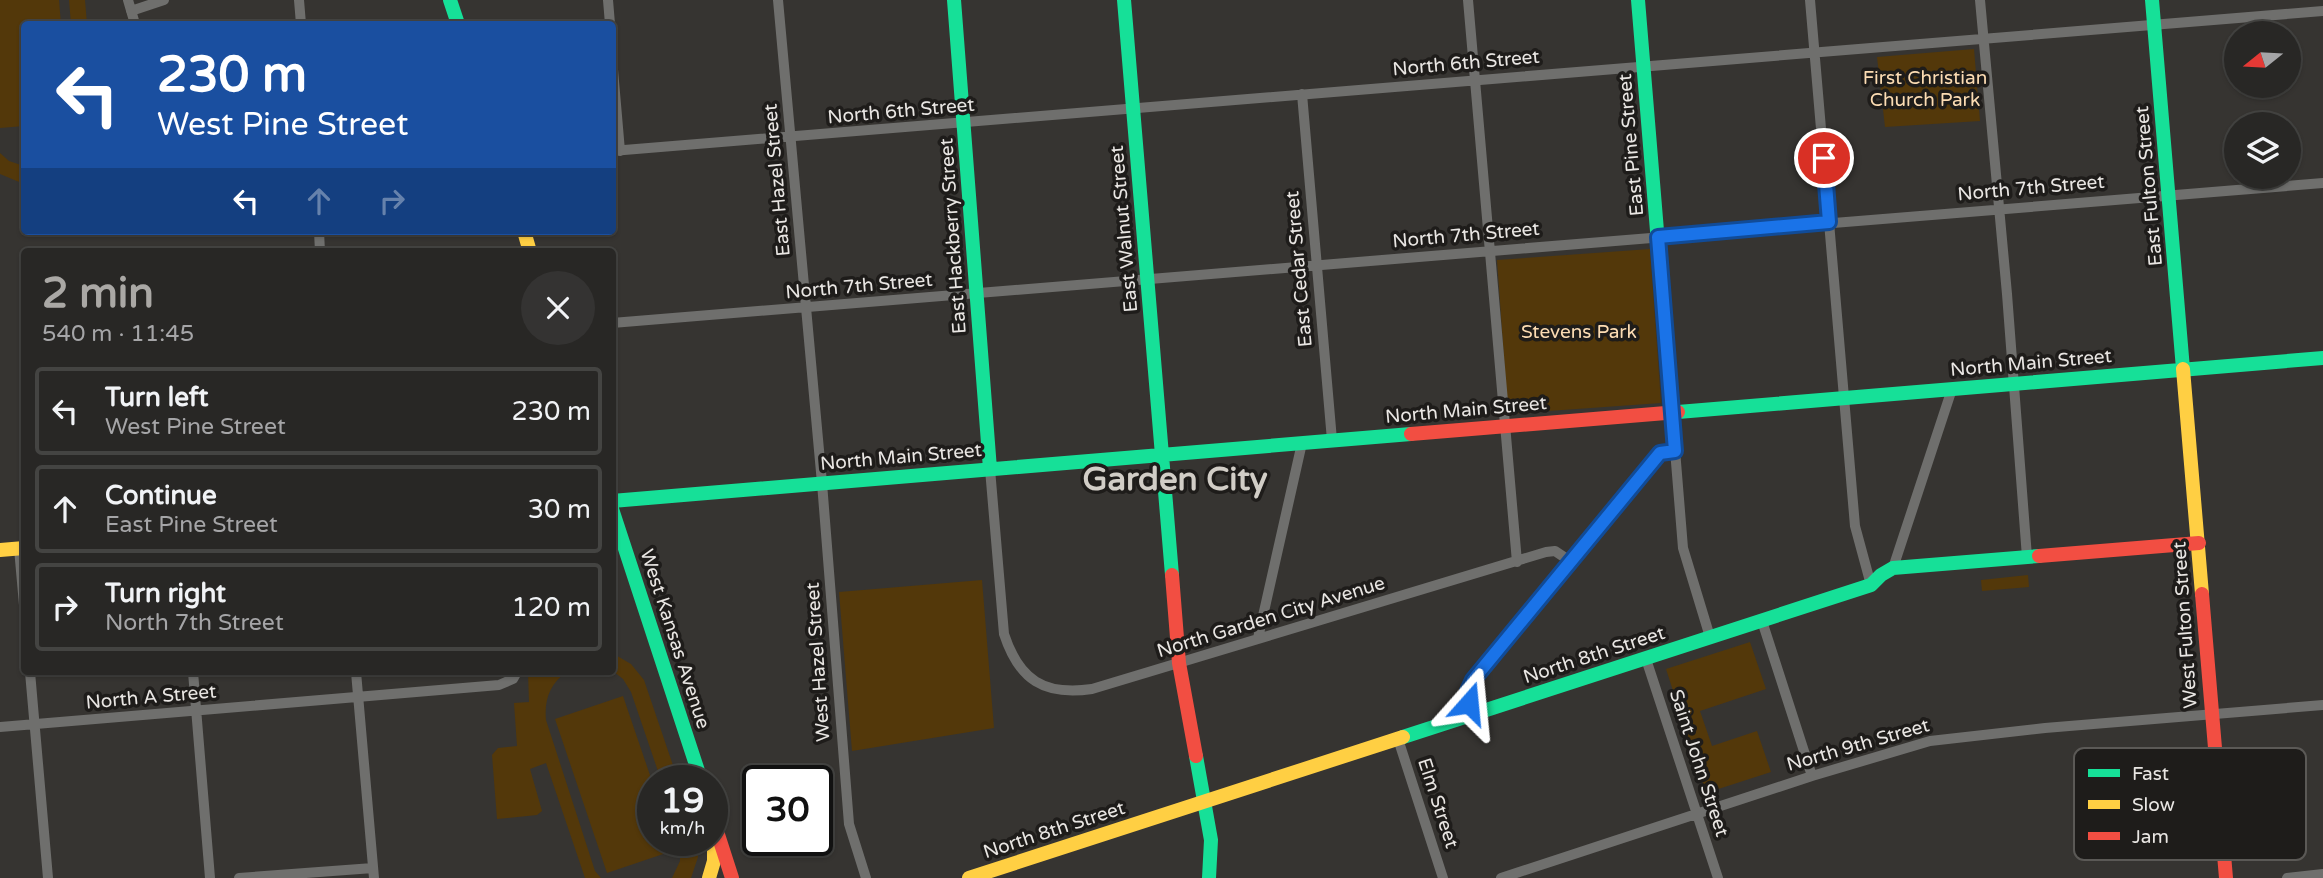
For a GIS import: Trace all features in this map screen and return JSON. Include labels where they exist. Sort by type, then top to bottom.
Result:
[{"type":"main road","points":[[450,0],[457,21]]},
{"type":"main road","name":"East Hackberry Street","points":[[954,0],[990,468]]},
{"type":"main road","name":"East Walnut Street","points":[[1124,0],[1179,663],[1211,840],[1209,878]]},
{"type":"main road","name":"East Pine Street","points":[[1638,0],[1672,412]]},
{"type":"main road","name":"East Fulton Street","points":[[2152,0],[2183,369]]},
{"type":"main road","name":"North Main Street","points":[[616,501],[2323,358]]},
{"type":"main road","name":"West Fulton Street","points":[[2183,369],[2215,748]]},
{"type":"main road","name":"West Kansas Avenue","points":[[616,521],[696,765]]},
{"type":"main road","points":[[1894,568],[2199,544]]},
{"type":"main road","points":[[0,550],[21,548]]},
{"type":"main road","name":"North 8th Street","points":[[969,878],[1871,585],[1894,568]]},
{"type":"main road","points":[[709,878],[714,856]]},
{"type":"main road","points":[[725,856],[732,878]]},
{"type":"main road","name":"West Fulton Street","points":[[2224,860],[2226,878]]},
{"type":"street","points":[[128,0],[134,21]]},
{"type":"street","points":[[131,11],[164,0]]},
{"type":"street","points":[[299,0],[301,21]]},
{"type":"street","points":[[608,0],[610,21]]},
{"type":"street","name":"East Hazel Street","points":[[778,0],[822,483]]},
{"type":"street","points":[[1468,0],[1517,562]]},
{"type":"street","points":[[1810,0],[1855,526],[1871,585]]},
{"type":"street","points":[[1980,0],[2027,557]]},
{"type":"street","name":"North 6th Street","points":[[616,151],[2323,11]]},
{"type":"street","name":"East Cedar Street","points":[[1302,94],[1332,440]]},
{"type":"street","name":"North 7th Street","points":[[616,323],[2323,183]]},
{"type":"street","points":[[1894,568],[1952,389]]},
{"type":"street","points":[[1672,412],[1682,548],[1710,637]]},
{"type":"street","points":[[1258,638],[1301,443]]},
{"type":"street","points":[[1473,715],[1468,691],[1473,680],[1660,453],[1675,451]]},
{"type":"street","name":"North Garden City Avenue","points":[[990,468],[1004,634],[1019,667],[1031,678],[1055,691],[1092,689],[1550,551],[1559,553],[1570,561]]},
{"type":"street","name":"West Hazel Street","points":[[822,483],[849,824],[866,878]]},
{"type":"street","points":[[1762,621],[1812,776]]},
{"type":"street","name":"Saint John Street","points":[[1646,659],[1718,878]]},
{"type":"street","points":[[30,675],[48,878]]},
{"type":"street","points":[[193,675],[210,878]]},
{"type":"street","points":[[239,878],[373,873],[356,675]]},
{"type":"street","name":"North A Street","points":[[0,727],[499,685],[515,675]]},
{"type":"street","name":"North 9th Street","points":[[1501,878],[1812,776],[1930,741],[2045,728],[2323,705]]},
{"type":"street","name":"Elm Street","points":[[1398,739],[1443,878]]},
{"type":"street","points":[[2287,878],[2323,874]]},
{"type":"green space","points":[[0,0],[59,0],[61,21],[21,21],[21,126],[0,128]]},
{"type":"green space","points":[[69,0],[85,0],[87,21],[71,21]]},
{"type":"green space","name":"First Christian Church Park","points":[[1974,49],[1980,121],[1885,127],[1877,57]]},
{"type":"green space","points":[[0,153],[9,161],[21,165],[21,183],[0,174]]},
{"type":"green space","name":"Stevens Park","points":[[1650,249],[1661,403],[1508,414],[1497,260]]},
{"type":"green space","points":[[2028,575],[2029,587],[1982,591],[1981,580]]},
{"type":"green space","points":[[982,580],[994,728],[852,751],[839,592]]},
{"type":"green space","points":[[1750,642],[1766,689],[1700,711],[1712,746],[1757,731],[1771,772],[1706,793],[1666,669]]},
{"type":"green space","points":[[616,655],[631,664],[644,680],[673,765],[656,765],[631,692],[616,673]]},
{"type":"green space","points":[[528,675],[562,675],[549,693],[546,720],[595,871],[601,878],[585,878],[546,763],[530,769],[542,811],[537,815],[497,819],[492,755],[498,748],[517,746],[514,703],[529,702]]},
{"type":"green space","points":[[623,696],[647,765],[637,765],[637,856],[657,856],[607,873],[555,719]]},
{"type":"green space","points":[[680,856],[698,856],[691,878],[672,878]]},
{"type":"traffic: fast","points":[[450,0],[457,21]]},
{"type":"traffic: fast","points":[[954,0],[990,469]]},
{"type":"traffic: fast","points":[[1124,0],[1172,575]]},
{"type":"traffic: fast","points":[[1638,0],[1672,413]]},
{"type":"traffic: fast","points":[[2152,0],[2183,369]]},
{"type":"traffic: fast","points":[[1678,412],[2323,358]]},
{"type":"traffic: fast","points":[[616,501],[1411,434]]},
{"type":"traffic: fast","points":[[616,521],[696,765]]},
{"type":"traffic: fast","points":[[1403,737],[1871,585],[1893,568],[2039,556]]},
{"type":"traffic: fast","points":[[1196,756],[1211,840],[1209,878]]},
{"type":"traffic: slow","points":[[525,235],[529,248]]},
{"type":"traffic: slow","points":[[2183,369],[2202,594]]},
{"type":"traffic: slow","points":[[0,550],[21,548]]},
{"type":"traffic: slow","points":[[969,878],[1403,737]]},
{"type":"traffic: slow","points":[[709,878],[714,856]]},
{"type":"traffic: jam","points":[[1411,434],[1678,412]]},
{"type":"traffic: jam","points":[[2039,556],[2199,543]]},
{"type":"traffic: jam","points":[[1172,575],[1179,663],[1196,756]]},
{"type":"traffic: jam","points":[[2202,594],[2215,748]]},
{"type":"traffic: jam","points":[[725,856],[732,878]]},
{"type":"traffic: jam","points":[[2224,860],[2226,878]]},
{"type":"district","name":"Garden City","points":[[1175,479]]},
{"type":"route","points":[[1469,703],[1468,691],[1473,680],[1613,508],[1660,453],[1675,451],[1658,237],[1829,222],[1824,158]]}]
